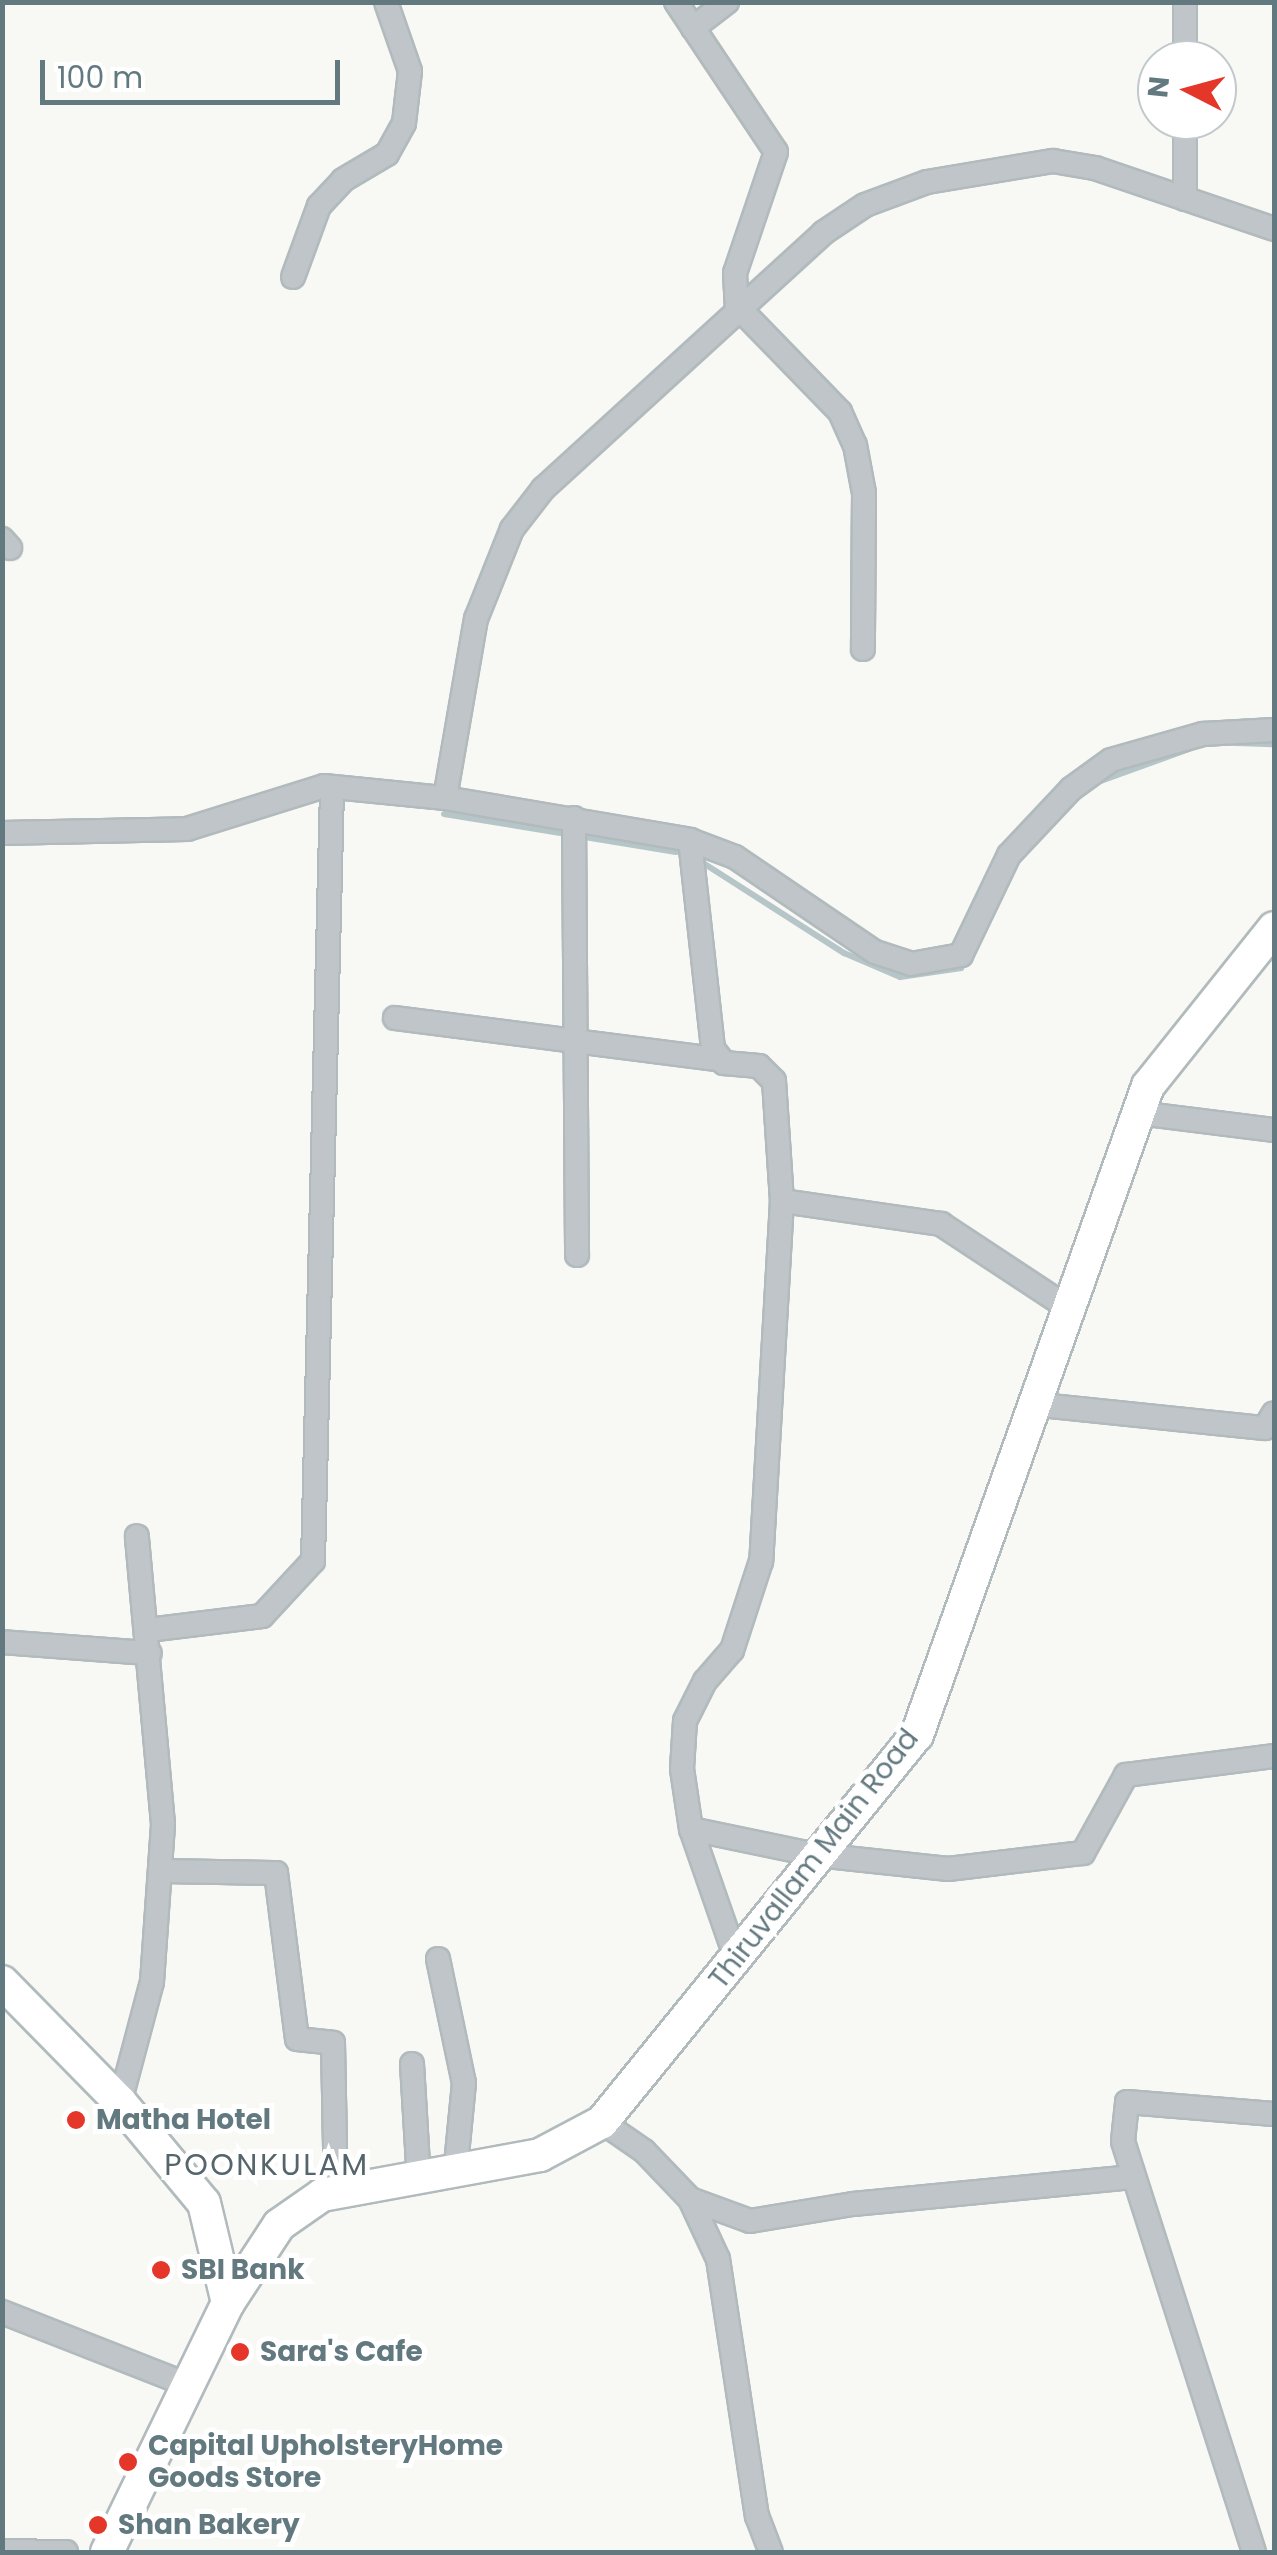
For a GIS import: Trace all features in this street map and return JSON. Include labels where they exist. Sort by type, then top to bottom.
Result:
[{"type":"street","points":[[293,276],[319,206],[343,180],[387,154],[404,123],[410,71],[386,2]]},
{"type":"street","points":[[676,2],[776,152],[735,272],[736,306],[840,412],[855,446],[864,493],[863,649]]},
{"type":"street","points":[[694,28],[726,2]]},
{"type":"street","points":[[1185,2],[1185,40]]},
{"type":"street","points":[[1185,140],[1185,199]]},
{"type":"street","points":[[445,798],[476,620],[512,529],[543,489],[736,306],[865,205],[927,182],[1074,162],[1274,228]]},
{"type":"street","points":[[2,833],[186,829],[298,789],[332,787],[445,798],[690,840],[735,857],[875,952],[912,964],[952,961],[961,955],[1009,855],[1046,812],[1111,760],[1203,734],[1274,730]]},
{"type":"street","points":[[2,1642],[149,1642],[262,1616],[313,1561],[332,787]]},
{"type":"street","points":[[574,818],[579,1044],[576,1255]]},
{"type":"street","points":[[690,840],[716,1059]]},
{"type":"street","name":"Thiruvallam Main Road","points":[[107,2552],[228,2303],[279,2226],[322,2196],[419,2182],[540,2155],[602,2122],[918,1735],[1031,1404],[1148,1086],[1274,928]]},
{"type":"street","points":[[395,1018],[759,1066],[774,1081],[782,1201],[761,1562],[732,1650],[705,1681],[685,1722],[682,1769],[691,1828],[736,1958]]},
{"type":"street","points":[[1138,1113],[1274,1130]]},
{"type":"street","points":[[782,1201],[941,1224],[1067,1307]]},
{"type":"street","points":[[1031,1404],[1266,1428],[1274,1413]]},
{"type":"street","points":[[120,2102],[152,1982],[163,1824],[137,1536]]},
{"type":"street","points":[[691,1828],[817,1856],[948,1869],[1083,1853],[1126,1775],[1274,1756]]},
{"type":"street","points":[[160,1871],[276,1873],[297,2039],[333,2043],[336,2194]]},
{"type":"street","points":[[438,1959],[464,2083],[455,2174]]},
{"type":"street","points":[[2,1982],[120,2102],[204,2203],[228,2303]]},
{"type":"street","points":[[412,2064],[419,2182]]},
{"type":"street","points":[[1254,2552],[1123,2140],[1127,2102],[1274,2114]]},
{"type":"street","points":[[602,2122],[644,2151],[690,2199],[718,2259],[758,2516],[771,2552]]},
{"type":"street","points":[[690,2199],[750,2221],[853,2204],[1133,2178]]},
{"type":"street","points":[[2,2312],[188,2385]]},
{"type":"street","points":[[2,2551],[66,2552]]},
{"type":"waterway","points":[[1236,743],[1274,744]]},
{"type":"waterway","points":[[1098,782],[1189,749]]},
{"type":"waterway","points":[[444,814],[676,852]]},
{"type":"waterway","points":[[700,861],[844,953],[900,977],[961,968],[965,960]]},
{"type":"place","name":"Matha Hotel","points":[[76,2120]]},
{"type":"place","name":"SBI Bank","points":[[161,2270]]},
{"type":"place","name":"Sara's Cafe","points":[[240,2352]]},
{"type":"place","name":"Capital UpholsteryHome Goods Store","points":[[128,2462]]},
{"type":"place","name":"Shan Bakery","points":[[98,2525]]},
{"type":"district","name":"POONKULAM","points":[[267,2165]]}]
